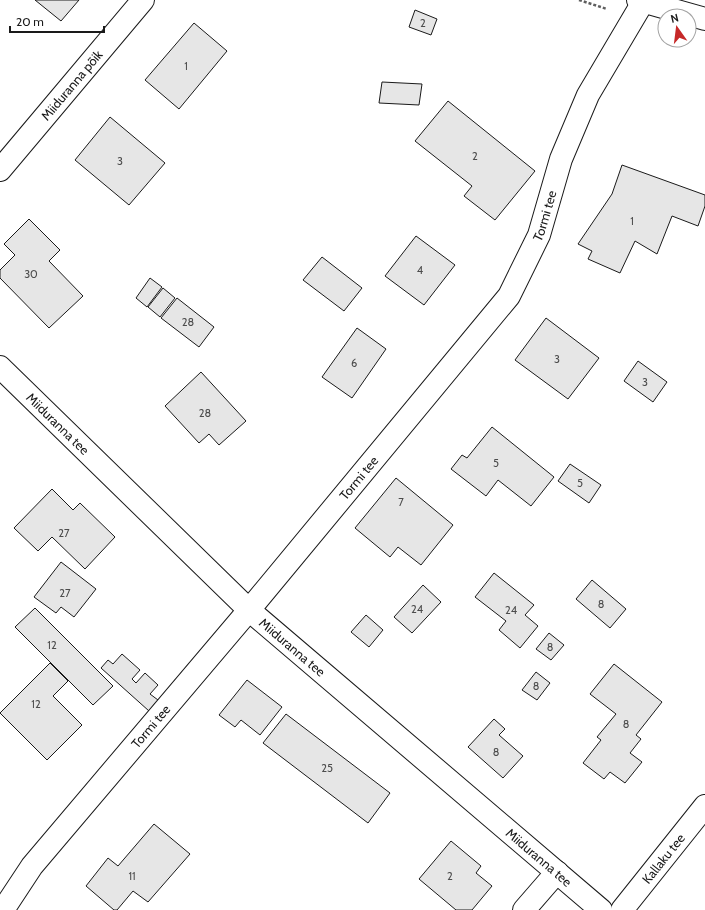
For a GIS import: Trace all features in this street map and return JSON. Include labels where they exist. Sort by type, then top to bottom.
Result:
[{"type":"street","name":"Miiduranna põik","points":[[0,170],[143,0]]},
{"type":"street","points":[[640,1],[705,19]]},
{"type":"street","name":"Tormi tee","points":[[3,910],[32,866],[249,610],[509,296],[539,235],[561,159],[588,95],[640,1]]},
{"type":"street","name":"Miiduranna tee","points":[[0,367],[249,610],[601,910]]},
{"type":"street","name":"Kallaku tee","points":[[622,910],[705,806]]},
{"type":"street","points":[[524,910],[557,872]]},
{"type":"building","points":[[35,0],[79,0],[61,21]]},
{"type":"building","points":[[415,10],[437,19],[431,35],[409,27]]},
{"type":"building","points":[[194,23],[227,51],[179,109],[145,80]]},
{"type":"building","points":[[382,82],[422,84],[419,105],[379,103]]},
{"type":"building","points":[[448,101],[535,171],[495,220],[464,196],[472,186],[415,141]]},
{"type":"building","points":[[110,117],[165,163],[129,205],[75,160]]},
{"type":"building","points":[[622,165],[705,195],[705,206],[698,226],[672,216],[657,254],[635,241],[620,273],[588,259],[592,251],[578,244],[612,194]]},
{"type":"building","points":[[29,219],[60,250],[49,261],[83,296],[49,328],[0,278],[0,270],[15,255],[4,244]]},
{"type":"building","points":[[416,236],[455,265],[424,305],[385,276]]},
{"type":"building","points":[[322,257],[362,288],[344,311],[303,280]]},
{"type":"building","points":[[150,278],[162,287],[147,307],[136,298]]},
{"type":"building","points":[[163,288],[175,298],[160,317],[148,307]]},
{"type":"building","points":[[177,298],[214,327],[199,347],[161,318]]},
{"type":"building","points":[[546,318],[599,358],[568,399],[515,360]]},
{"type":"building","points":[[357,328],[386,349],[352,398],[322,377]]},
{"type":"building","points":[[638,361],[667,382],[653,402],[624,381]]},
{"type":"building","points":[[201,372],[246,421],[219,445],[209,434],[199,443],[165,406]]},
{"type":"building","points":[[492,427],[554,477],[531,506],[498,480],[486,496],[451,469],[462,455],[467,458]]},
{"type":"building","points":[[570,464],[601,485],[589,503],[558,481]]},
{"type":"building","points":[[396,478],[453,525],[421,565],[398,547],[390,557],[355,528]]},
{"type":"building","points":[[52,489],[73,510],[80,503],[115,537],[85,569],[52,537],[38,551],[14,528]]},
{"type":"building","points":[[61,562],[96,589],[74,617],[61,607],[56,613],[34,597]]},
{"type":"building","points":[[494,573],[534,605],[525,615],[538,626],[520,648],[499,630],[506,621],[475,597]]},
{"type":"building","points":[[592,580],[626,609],[610,628],[576,599]]},
{"type":"building","points":[[423,585],[441,602],[412,633],[394,617]]},
{"type":"building","points":[[35,608],[113,686],[93,705],[15,627]]},
{"type":"building","points":[[366,615],[383,630],[369,647],[351,632]]},
{"type":"building","points":[[549,633],[564,645],[551,660],[536,649]]},
{"type":"building","points":[[122,654],[140,670],[132,679],[136,683],[145,673],[158,685],[150,694],[158,700],[149,711],[101,668],[108,660],[113,664]]},
{"type":"building","points":[[50,663],[68,681],[53,696],[82,725],[47,760],[0,713]]},
{"type":"building","points":[[614,664],[662,702],[636,735],[641,739],[630,753],[642,762],[625,783],[610,772],[604,779],[583,763],[601,740],[597,737],[616,714],[590,694]]},
{"type":"building","points":[[536,672],[550,683],[537,700],[522,690]]},
{"type":"building","points":[[247,680],[282,707],[260,735],[241,720],[235,727],[219,715]]},
{"type":"building","points":[[286,714],[390,793],[368,823],[263,743]]},
{"type":"building","points":[[494,719],[505,729],[499,735],[523,756],[503,778],[468,747]]},
{"type":"building","points":[[154,824],[190,854],[148,902],[133,891],[117,910],[114,910],[86,886],[108,858],[118,866]]},
{"type":"building","points":[[451,841],[481,866],[476,873],[492,886],[472,910],[456,910],[419,879]]}]
